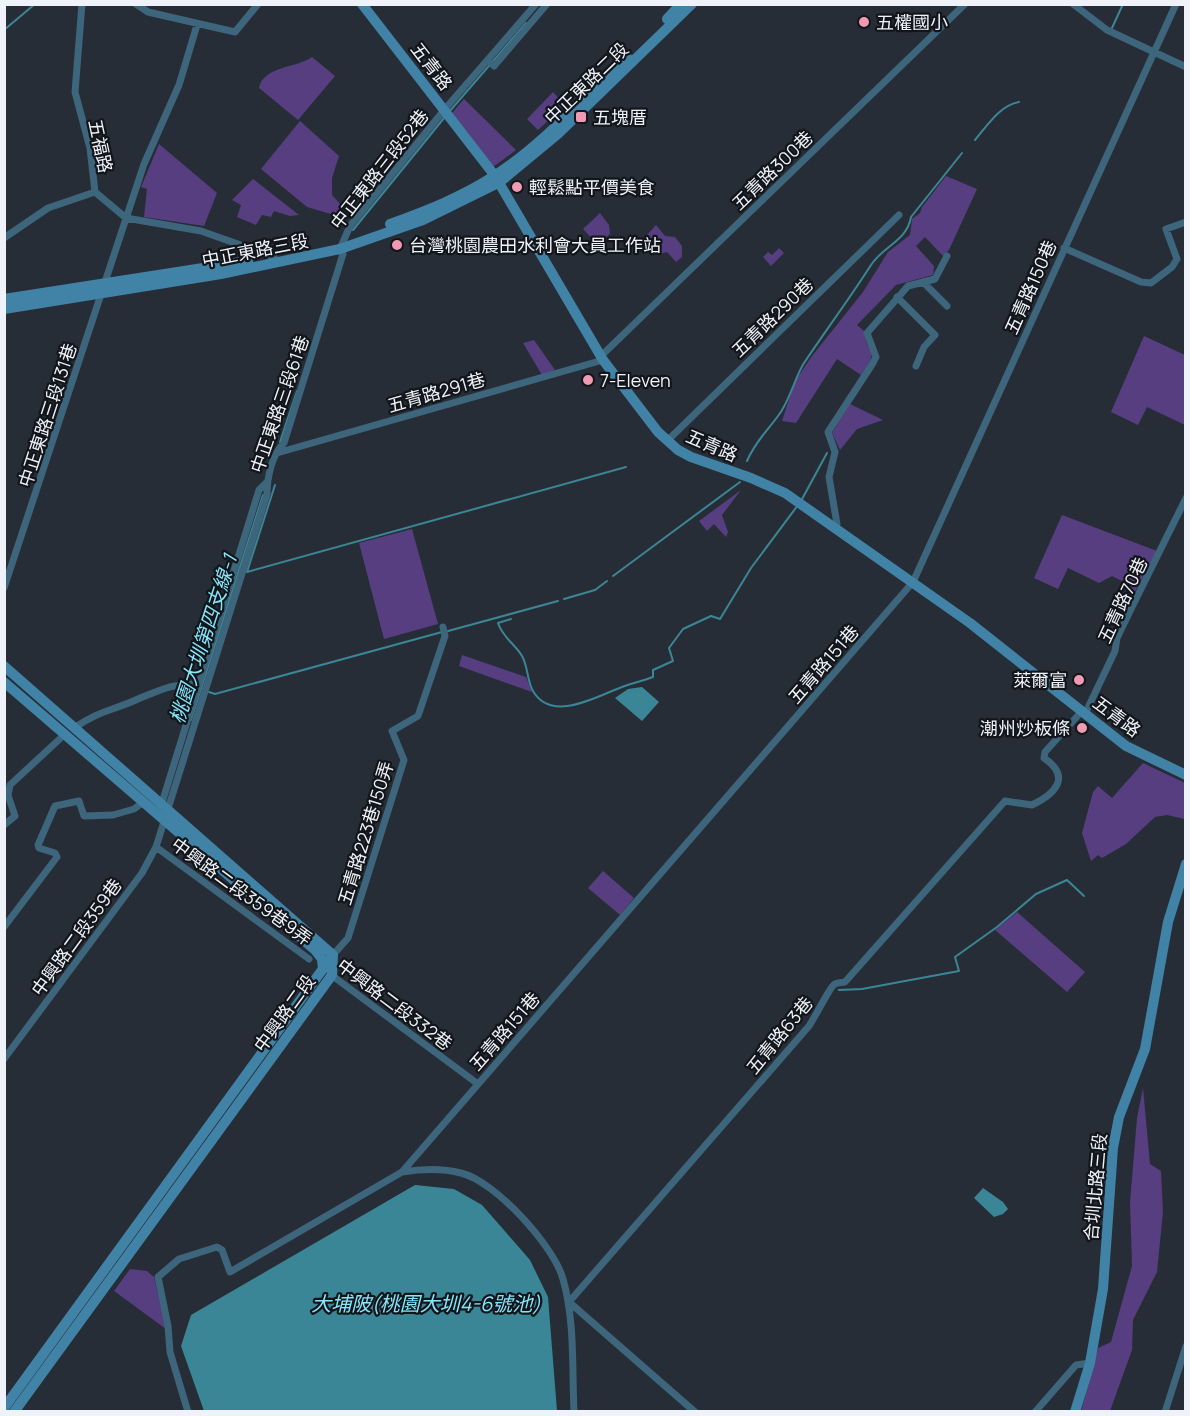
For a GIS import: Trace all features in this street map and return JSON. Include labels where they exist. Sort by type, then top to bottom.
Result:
[{"type":"street","name":"五福路","points":[[4,237],[48,208],[95,192],[90,148],[75,92],[82,4]]},
{"type":"street","points":[[136,4],[148,12],[235,32],[258,4]]},
{"type":"street","name":"五青路","points":[[362,4],[498,179],[602,359],[667,441],[691,457],[751,478],[785,493],[914,582],[1126,746],[1185,776]]},
{"type":"street","name":"中正東路三段52巷","points":[[340,246],[350,226],[445,109],[536,4]]},
{"type":"street","points":[[488,60],[494,66],[547,4]]},
{"type":"street","name":"中正東路二段","points":[[498,179],[554,128],[681,4]]},
{"type":"street","name":"中正東路二段","points":[[498,179],[558,134],[692,4]]},
{"type":"street","name":"五青路300巷","points":[[602,359],[965,4]]},
{"type":"street","points":[[1072,4],[1107,30],[1185,67]]},
{"type":"street","name":"五青路150巷","points":[[914,582],[1176,4]]},
{"type":"street","name":"中正東路三段131巷","points":[[4,588],[144,164],[179,85],[197,25]]},
{"type":"street","name":"中正東路三段","points":[[4,299],[221,274],[340,246],[498,179]]},
{"type":"street","points":[[95,192],[126,218],[201,231],[274,257]]},
{"type":"street","name":"五青路290巷","points":[[667,441],[899,215]]},
{"type":"street","points":[[1064,248],[1141,282],[1151,283],[1172,267],[1177,259],[1166,229],[1185,222]]},
{"type":"street","name":"中正東路三段","points":[[4,309],[340,246]]},
{"type":"street","name":"中正東路三段61巷","points":[[164,816],[267,494],[267,482],[277,453],[284,443],[343,254],[340,246]]},
{"type":"street","points":[[834,528],[837,524],[829,477],[835,452],[828,432],[876,357],[867,333],[908,286],[935,279],[947,256]]},
{"type":"street","points":[[923,282],[947,306]]},
{"type":"street","points":[[897,297],[935,336],[924,347],[915,366]]},
{"type":"street","name":"五青路291巷","points":[[277,453],[602,359]]},
{"type":"street","points":[[164,816],[197,684],[259,490],[267,482]]},
{"type":"street","name":"五青路70巷","points":[[1083,712],[1185,498]]},
{"type":"street","name":"五青路151巷","points":[[188,1412],[173,1367],[168,1326],[158,1277],[178,1259],[217,1248],[222,1250],[230,1272],[402,1172],[914,582]]},
{"type":"street","name":"五青路223巷150弄","points":[[333,955],[348,938],[404,760],[392,731],[418,717],[444,636],[443,627]]},
{"type":"street","name":"中興路二段","points":[[4,666],[74,728],[164,816],[315,950],[322,958],[328,972],[81,1309],[4,1408]]},
{"type":"street","name":"中興路二段","points":[[4,682],[142,803],[164,816],[333,955]]},
{"type":"street","points":[[4,825],[15,816],[8,795],[10,785],[64,735],[96,713],[139,699],[159,688],[180,683],[197,684]]},
{"type":"street","name":"五青路63巷","points":[[569,1302],[809,1026],[827,999],[830,988],[834,984],[845,982],[1005,801],[1032,805],[1052,792],[1060,772],[1044,758],[1045,752],[1083,712]]},
{"type":"street","points":[[4,927],[57,857],[55,853],[39,848],[38,845],[55,806],[79,801],[84,816],[112,816],[134,809],[142,803]]},
{"type":"street","name":"中興路二段359巷","points":[[4,1059],[142,873],[156,847],[164,816]]},
{"type":"street","name":"中興路二段359巷9弄","points":[[156,847],[309,959]]},
{"type":"street","name":"合圳北路三段","points":[[1075,1412],[1090,1363],[1104,1289],[1113,1148],[1117,1127],[1145,1048],[1168,922],[1185,864]]},
{"type":"street","points":[[328,972],[333,955]]},
{"type":"street","name":"中興路二段332巷","points":[[328,972],[478,1084]]},
{"type":"street","points":[[402,1172],[439,1169],[462,1173],[483,1182],[509,1204],[550,1253],[563,1276],[569,1302],[574,1412]]},
{"type":"street","points":[[569,1302],[695,1412]]},
{"type":"street","name":"中興路二段","points":[[14,1412],[81,1309]]},
{"type":"street","points":[[1165,1412],[1185,1346]]},
{"type":"street","points":[[1035,1412],[1076,1365],[1090,1363]]},
{"type":"shaded area","points":[[312,57],[335,76],[298,120],[259,88],[267,75]]},
{"type":"shaded area","points":[[553,92],[565,105],[538,130],[527,119]]},
{"type":"shaded area","points":[[464,99],[516,150],[493,167],[452,113]]},
{"type":"shaded area","points":[[300,121],[339,156],[332,178],[332,195],[343,207],[334,215],[307,207],[261,169]]},
{"type":"shaded area","points":[[159,144],[217,193],[204,226],[144,217],[147,189],[141,187]]},
{"type":"shaded area","points":[[946,176],[977,189],[949,250],[943,256],[925,237],[916,246],[934,266],[933,275],[896,285],[857,325],[864,331],[872,356],[861,375],[837,359],[796,423],[782,421],[795,381],[863,292],[888,252],[910,235],[912,219],[920,213],[922,207]]},
{"type":"shaded area","points":[[253,179],[299,215],[290,216],[274,211],[271,217],[262,215],[256,225],[237,217],[241,205],[232,200]]},
{"type":"shaded area","points":[[600,213],[609,225],[610,234],[598,245],[583,229]]},
{"type":"shaded area","points":[[656,225],[665,236],[675,237],[682,246],[682,257],[676,262],[667,252],[660,254],[647,247],[646,236]]},
{"type":"shaded area","points":[[779,248],[784,253],[771,266],[763,257],[768,252],[772,255]]},
{"type":"shaded area","points":[[1144,336],[1185,355],[1185,425],[1147,407],[1138,425],[1111,412]]},
{"type":"shaded area","points":[[534,340],[555,370],[542,375],[523,343]]},
{"type":"shaded area","points":[[850,404],[883,420],[857,429],[840,450],[832,433]]},
{"type":"shaded area","points":[[741,490],[722,515],[728,532],[726,537],[714,524],[707,531],[699,521]]},
{"type":"shaded area","points":[[1062,515],[1157,551],[1131,599],[1122,581],[1112,576],[1099,583],[1068,568],[1058,589],[1034,578]]},
{"type":"shaded area","points":[[412,529],[438,624],[384,639],[359,543]]},
{"type":"shaded area","points":[[462,655],[526,677],[532,692],[459,666]]},
{"type":"shaded area","points":[[1143,763],[1185,783],[1185,819],[1167,815],[1155,817],[1126,844],[1102,858],[1098,855],[1091,861],[1082,833],[1093,792],[1098,786],[1112,798]]},
{"type":"shaded area","points":[[603,871],[634,898],[620,915],[588,888]]},
{"type":"shaded area","points":[[1017,912],[1085,972],[1067,992],[995,930]]},
{"type":"shaded area","points":[[1143,1088],[1150,1164],[1161,1171],[1163,1212],[1157,1272],[1133,1320],[1132,1350],[1110,1411],[1081,1412],[1098,1348],[1111,1342],[1132,1266],[1130,1202],[1137,1118]]},
{"type":"shaded area","points":[[130,1269],[147,1271],[154,1277],[166,1329],[114,1291]]},
{"type":"water","points":[[642,687],[659,702],[642,721],[615,698],[628,689]]},
{"type":"water","name":"大埔陂(桃園大圳4-6號池)","points":[[415,1185],[454,1189],[482,1205],[530,1260],[548,1297],[557,1411],[204,1411],[181,1346],[191,1315]]},
{"type":"water","points":[[983,1188],[1003,1202],[1008,1209],[1003,1214],[994,1217],[974,1198]]},
{"type":"waterway","points":[[4,30],[35,4]]},
{"type":"waterway","points":[[1112,28],[1123,4]]},
{"type":"waterway","name":"桃園大圳第四支線-1","points":[[449,112],[526,23]]},
{"type":"waterway","points":[[975,140],[1000,112],[1019,102]]},
{"type":"waterway","name":"桃園大圳第四支線-1","points":[[353,230],[444,118]]},
{"type":"waterway","points":[[747,461],[757,442],[782,410],[804,363],[871,265],[905,232],[911,217],[962,153]]},
{"type":"waterway","name":"桃園大圳第四支線-1","points":[[280,442],[297,391]]},
{"type":"waterway","points":[[801,501],[827,453]]},
{"type":"waterway","points":[[275,485],[247,572],[626,467]]},
{"type":"waterway","points":[[613,576],[740,482]]},
{"type":"waterway","name":"桃園大圳第四支線-1","points":[[191,720],[263,495]]},
{"type":"waterway","points":[[511,619],[498,623],[522,656],[533,691],[541,701],[563,706],[576,704],[653,677],[653,670],[673,661],[669,648],[683,629],[711,616],[720,619],[751,568],[798,505]]},
{"type":"waterway","points":[[564,599],[595,590],[607,581]]},
{"type":"waterway","points":[[448,631],[558,601]]},
{"type":"waterway","points":[[209,692],[215,694],[442,632]]},
{"type":"waterway","points":[[839,990],[862,989],[959,971],[955,957],[997,927],[1036,894],[1067,880],[1084,896]]},
{"type":"place","name":"五權國小","points":[[864,22]]},
{"type":"place","name":"五塊厝","points":[[581,117]]},
{"type":"place","name":"輕鬆點平價美食","points":[[517,187]]},
{"type":"place","name":"台灣桃園農田水利會大員工作站","points":[[397,245]]},
{"type":"place","name":"7-Eleven","points":[[588,380]]},
{"type":"place","name":"萊爾富","points":[[1079,680]]},
{"type":"place","name":"潮州炒板條","points":[[1082,728]]}]
